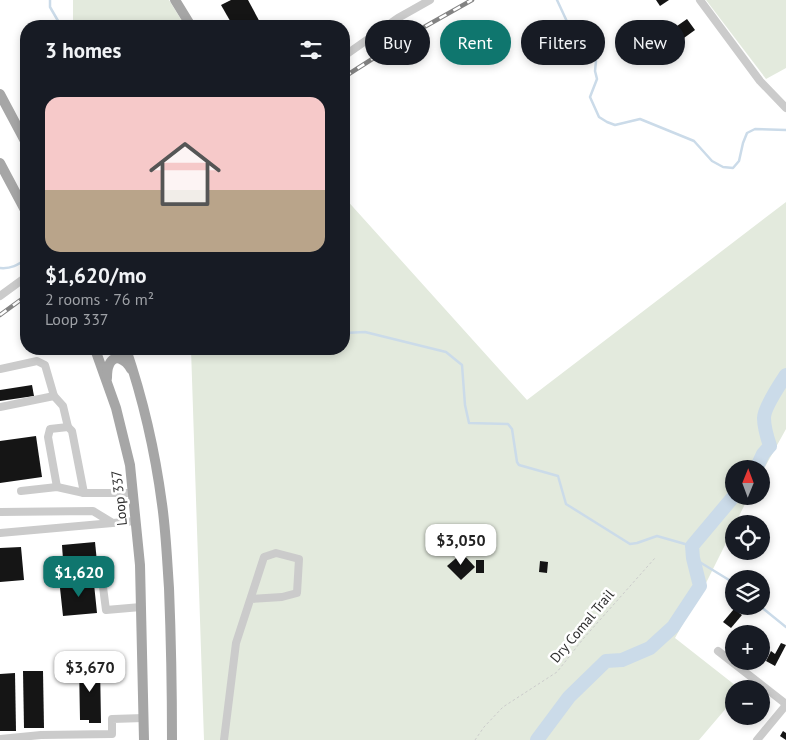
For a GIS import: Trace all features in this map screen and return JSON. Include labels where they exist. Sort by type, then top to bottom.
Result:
[{"type":"main road","points":[[175,0],[187,20]]},
{"type":"main road","points":[[0,94],[20,132]]},
{"type":"main road","points":[[0,164],[20,201]]},
{"type":"main road","name":"Loop 337","points":[[97,355],[116,408],[130,465],[140,565],[144,740]]},
{"type":"main road","points":[[128,355],[147,419],[164,518],[169,602],[172,740]]},
{"type":"main road","points":[[108,382],[108,367],[112,360],[116,358],[126,362],[136,379]]},
{"type":"street","points":[[350,52],[398,18],[430,0]]},
{"type":"street","points":[[700,0],[760,81],[786,108]]},
{"type":"street","points":[[0,296],[20,281]]},
{"type":"street","points":[[0,369],[37,361],[45,365],[54,396],[63,406],[68,427],[72,431],[84,493]]},
{"type":"street","points":[[0,407],[54,396]]},
{"type":"street","points":[[57,487],[48,437],[50,429],[68,427]]},
{"type":"street","points":[[21,491],[57,487],[84,493],[132,493]]},
{"type":"street","points":[[0,512],[93,511],[111,522]]},
{"type":"street","points":[[0,533],[135,521]]},
{"type":"street","points":[[224,740],[236,643],[264,557],[276,553],[299,559],[297,592],[282,597],[251,598]]},
{"type":"street","points":[[103,587],[106,610],[141,606]]},
{"type":"street","points":[[718,651],[786,704],[757,740]]},
{"type":"street","points":[[0,739],[40,735],[112,734],[112,720],[144,718]]},
{"type":"path","name":"Dry Comal Trail","points":[[475,740],[484,727],[503,707],[556,672],[655,558]]},
{"type":"shaded area","points":[[73,0],[169,0],[181,20],[73,20]]},
{"type":"shaded area","points":[[706,0],[786,0],[786,68],[766,79]]},
{"type":"shaded area","points":[[786,202],[786,429],[769,460],[725,460],[725,505],[744,505],[740,515],[725,515],[725,545],[675,638],[729,680],[725,680],[725,710],[699,740],[204,740],[191,355],[350,355],[350,204],[527,400]]},
{"type":"building","points":[[231,0],[248,0],[259,20],[230,20],[221,5]]},
{"type":"building","points":[[656,0],[669,0],[660,6]]},
{"type":"building","points":[[687,19],[695,30],[685,37],[685,20]]},
{"type":"building","points":[[32,385],[34,396],[0,401],[0,390]]},
{"type":"building","points":[[36,436],[42,477],[0,483],[0,441]]},
{"type":"building","points":[[95,542],[98,572],[64,575],[62,545]]},
{"type":"building","points":[[21,547],[24,580],[0,582],[0,548]]},
{"type":"building","points":[[462,553],[475,567],[461,580],[447,566]]},
{"type":"building","points":[[476,560],[484,560],[484,573],[476,573]]},
{"type":"building","points":[[540,561],[548,562],[547,573],[539,572]]},
{"type":"building","points":[[91,575],[92,585],[94,584],[97,613],[63,616],[60,588],[81,586],[80,576]]},
{"type":"building","points":[[729,615],[742,615],[734,625],[727,625],[723,622]]},
{"type":"building","points":[[781,643],[786,645],[775,666],[770,663],[770,653],[771,651],[775,654]]},
{"type":"building","points":[[79,664],[100,664],[101,723],[89,723],[89,720],[80,720]]},
{"type":"building","points":[[23,671],[43,671],[44,728],[24,728]]},
{"type":"building","points":[[15,673],[16,731],[0,731],[0,674]]},
{"type":"building","points":[[783,731],[786,733],[786,740],[780,736]]},
{"type":"waterway","points":[[50,0],[50,7],[58,20]]},
{"type":"waterway","points":[[557,0],[570,28],[580,28],[586,36],[596,61],[595,71],[597,79],[590,97],[599,117],[607,122],[615,125],[640,119],[694,141],[712,161],[723,167],[733,168],[739,161],[747,133],[755,129],[786,130]]},
{"type":"waterway","points":[[0,268],[8,268],[20,263]]},
{"type":"waterway","points":[[350,333],[365,332],[446,352],[462,365],[465,405],[469,423],[508,424],[512,429],[519,465],[558,476],[566,504],[630,544],[657,536],[692,546]]},
{"type":"waterway","points":[[760,460],[770,446],[765,425],[765,414],[786,375]]},
{"type":"waterway","points":[[537,740],[569,697],[606,661],[622,660],[650,648],[673,627],[700,586],[692,546],[726,505]]},
{"type":"waterway","points":[[693,558],[725,578]]},
{"type":"waterway","points":[[770,614],[786,627]]},
{"type":"railway","points":[[350,73],[410,35],[472,0]]},
{"type":"railway","points":[[0,315],[20,300]]}]
